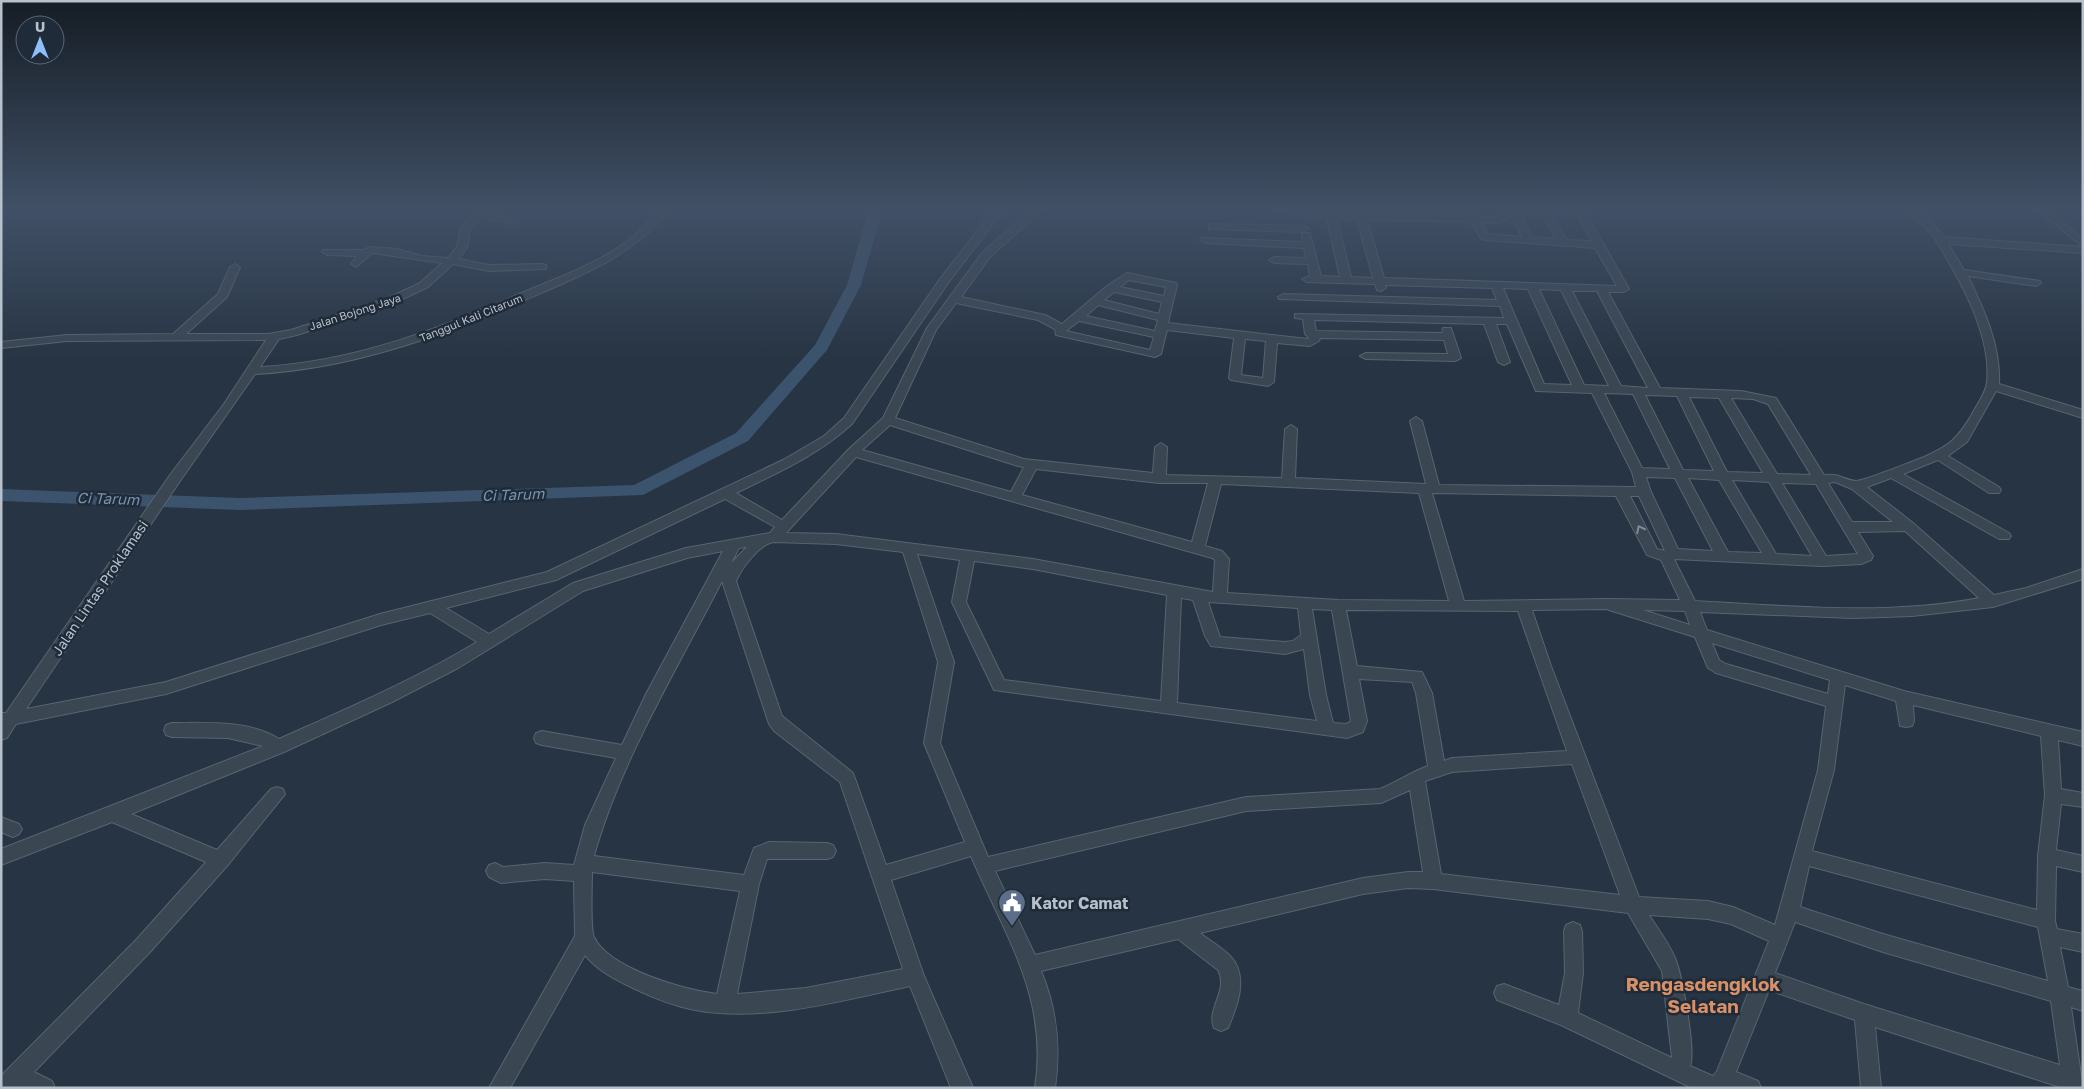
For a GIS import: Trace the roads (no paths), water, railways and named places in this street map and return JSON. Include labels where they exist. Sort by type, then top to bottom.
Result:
[{"type":"street","points":[[356,264],[360,259]]},
{"type":"street","points":[[417,259],[451,261],[489,268],[542,266]]},
{"type":"street","name":"Tanggul Kali Citarum","points":[[252,371],[274,371],[350,359],[398,347],[448,329],[580,272],[606,259]]},
{"type":"street","points":[[7,719],[157,690],[295,646],[551,576],[726,493],[800,457],[841,429],[961,259]]},
{"type":"street","points":[[964,1088],[959,1082],[915,976],[847,778],[780,726],[775,719],[729,581],[734,569],[774,534],[853,452],[888,420],[931,330],[983,259]]},
{"type":"street","points":[[1341,259],[1346,279]]},
{"type":"street","points":[[1373,259],[1387,318]]},
{"type":"street","points":[[1274,260],[1311,261],[1311,279],[1624,289],[1607,259]]},
{"type":"street","points":[[1858,486],[1891,472],[1938,456],[1959,444],[1993,386],[1989,339],[1977,307],[1951,259]]},
{"type":"street","name":"Jalan Bojong Jaya","points":[[271,337],[293,333],[408,294],[429,282],[451,261]]},
{"type":"street","points":[[174,338],[223,295],[235,267]]},
{"type":"street","points":[[1959,272],[2036,283]]},
{"type":"street","points":[[954,299],[1041,317],[1060,328],[1060,333],[1155,354],[1172,285],[1127,276],[1060,328]]},
{"type":"street","points":[[1496,285],[1540,388],[1616,388],[1722,394],[1762,398],[1772,402],[1821,480],[1865,558],[1822,562],[1771,557],[1669,555],[1652,552],[1621,492]]},
{"type":"street","points":[[1532,286],[1579,388]]},
{"type":"street","points":[[1565,287],[1616,388]]},
{"type":"street","points":[[1111,288],[1169,300]]},
{"type":"street","points":[[1601,289],[1656,391]]},
{"type":"street","points":[[1283,297],[1504,303]]},
{"type":"street","points":[[1095,302],[1162,326]]},
{"type":"street","points":[[1450,337],[1311,334],[1303,316],[1511,321]]},
{"type":"street","points":[[1076,317],[1310,343],[1315,339],[1314,334]]},
{"type":"street","points":[[1366,356],[1454,358],[1450,337],[1443,320]]},
{"type":"street","points":[[1489,321],[1504,362]]},
{"type":"street","points":[[1240,335],[1235,378],[1268,382],[1272,338]]},
{"type":"street","name":"Jalan Lintas Proklamasi","points":[[1,733],[7,719],[175,478],[212,430],[252,371],[271,337]]},
{"type":"street","points":[[1,345],[53,338],[271,337]]},
{"type":"street","points":[[1993,386],[2083,414]]},
{"type":"street","points":[[1596,389],[1638,472],[1644,492],[1713,664],[1717,668],[1834,702]]},
{"type":"street","points":[[1637,390],[1723,556]]},
{"type":"street","points":[[1682,393],[1723,476],[1771,557]]},
{"type":"street","points":[[1722,394],[1822,562]]},
{"type":"street","points":[[888,420],[1010,461],[1159,479],[1216,479],[1288,484],[1429,489],[1644,492]]},
{"type":"street","points":[[1416,421],[1429,489],[1458,606]]},
{"type":"street","points":[[1288,484],[1291,429]]},
{"type":"street","points":[[1159,479],[1161,447]]},
{"type":"street","points":[[853,452],[1217,554],[1222,559],[1220,597]]},
{"type":"street","points":[[1938,456],[1994,490]]},
{"type":"street","points":[[1015,496],[1032,465]]},
{"type":"street","points":[[1638,472],[1678,472],[1821,480],[1836,478],[1858,486],[1908,526],[1992,602]]},
{"type":"street","points":[[1891,472],[2004,536]]},
{"type":"street","points":[[1197,548],[1216,479]]},
{"type":"street","points":[[726,493],[774,534]]},
{"type":"street","points":[[1849,527],[1908,526]]},
{"type":"street","points":[[1,857],[114,814],[278,747],[419,682],[490,642],[578,588],[656,561],[774,534],[812,536],[1033,564],[1200,596],[1338,605],[1689,604],[1800,611],[1872,612],[1992,602],[2029,594],[2082,574]]},
{"type":"street","points":[[734,544],[652,698],[594,825],[582,869],[584,938],[594,954],[602,960],[650,986],[697,1001],[746,1003],[790,998],[915,976]]},
{"type":"street","points":[[908,548],[946,662],[932,743],[935,754],[984,866],[1030,965],[1048,1029],[1050,1062],[1045,1088]]},
{"type":"street","points":[[968,557],[958,599],[999,686],[1347,731],[1359,725],[1338,605]]},
{"type":"street","points":[[551,576],[578,588]]},
{"type":"street","points":[[1169,707],[1174,590]]},
{"type":"street","points":[[1200,596],[1212,636],[1216,642],[1285,648],[1297,646],[1309,637]]},
{"type":"street","points":[[1304,602],[1318,695],[1327,729]]},
{"type":"street","points":[[1606,604],[1838,678],[1904,697],[2083,739]]},
{"type":"street","points":[[1523,605],[1543,666],[1633,905],[1660,945],[1671,971],[1682,1052],[1682,1062],[1676,1070]]},
{"type":"street","points":[[432,607],[490,642]]},
{"type":"street","points":[[1350,672],[1417,676],[1424,693],[1437,770]]},
{"type":"street","points":[[1719,1084],[1790,912],[1826,770],[1838,678]]},
{"type":"street","points":[[1904,697],[1906,721]]},
{"type":"street","points":[[172,730],[219,731],[262,738],[278,747]]},
{"type":"street","points":[[1762,978],[2072,1084],[2076,1057],[2060,994],[2048,928],[2047,856],[2053,794],[2049,732]]},
{"type":"street","points":[[542,738],[627,753]]},
{"type":"street","points":[[984,866],[1246,804],[1381,796],[1400,788],[1416,777],[1452,764],[1578,757]]},
{"type":"street","points":[[1416,777],[1433,881]]},
{"type":"street","points":[[11,1082],[143,946],[221,860],[277,794]]},
{"type":"street","points":[[2053,794],[2083,800]]},
{"type":"street","points":[[114,814],[221,860]]},
{"type":"street","points":[[881,875],[976,847]]},
{"type":"street","points":[[725,1003],[750,884],[760,854],[765,851],[827,851]]},
{"type":"street","points":[[1803,856],[2048,928],[2083,942]]},
{"type":"street","points":[[2047,856],[2083,864]]},
{"type":"street","points":[[494,871],[501,875],[582,869],[750,884]]},
{"type":"street","points":[[1030,965],[1363,886],[1408,880],[1433,881],[1633,905],[1720,912],[1779,936]]},
{"type":"street","points":[[1790,912],[1883,943],[2083,1001]]},
{"type":"street","points":[[1181,930],[1225,964],[1230,973],[1232,984],[1221,1021]]},
{"type":"street","points":[[1568,1018],[1574,973],[1573,931]]},
{"type":"street","points":[[499,1088],[584,938]]},
{"type":"street","points":[[1504,993],[1568,1018],[1676,1070],[1719,1084],[1751,1088]]},
{"type":"street","points":[[1864,1014],[1870,1088]]},
{"type":"street","points":[[11,1082],[46,1088]]},
{"type":"waterway","name":"Ci Tarum","points":[[1,495],[240,504],[637,491],[742,437],[822,347],[854,285],[861,259]]},
{"type":"place","name":"Kator Camat","points":[[1012,927]]},
{"type":"district","name":"Rengasdengklok Selatan","points":[[1703,995]]}]
